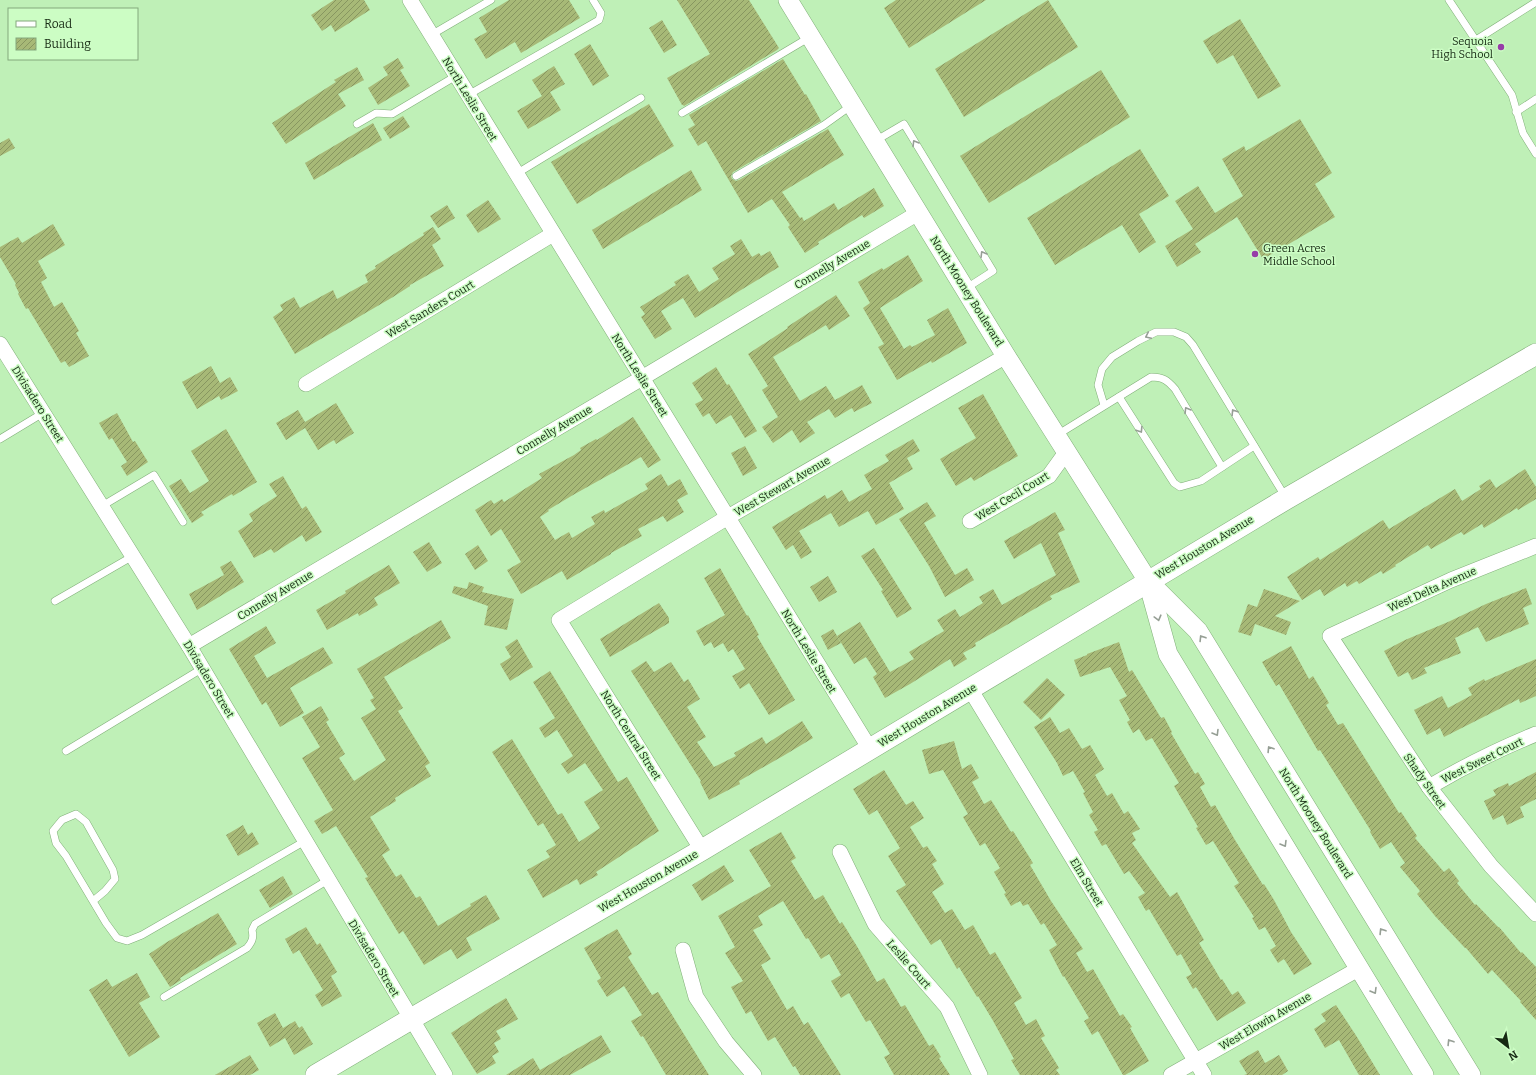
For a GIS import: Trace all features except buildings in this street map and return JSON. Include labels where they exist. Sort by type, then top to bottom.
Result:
[{"type":"main road","name":"West Houston Avenue","points":[[316,1075],[702,850],[1286,498],[1536,354]]},
{"type":"street","name":"North Leslie Street","points":[[410,0],[870,749]]},
{"type":"street","name":"North Mooney Boulevard","points":[[788,0],[1006,356],[1148,581],[1198,631],[1471,1075]]},
{"type":"street","name":"Connelly Avenue","points":[[189,646],[642,378],[918,212]]},
{"type":"street","name":"West Sanders Court","points":[[306,384],[553,234]]},
{"type":"street","name":"Divisadero Street","points":[[0,344],[189,646],[445,1075]]},
{"type":"street","name":"West Stewart Avenue","points":[[559,620],[728,518],[1006,356]]},
{"type":"street","name":"West Cecil Court","points":[[970,521],[1049,476],[1067,451]]},
{"type":"street","name":"West Delta Avenue","points":[[1330,636],[1451,580],[1536,546]]},
{"type":"street","name":"North Mooney Boulevard","points":[[1148,581],[1168,654],[1424,1075]]},
{"type":"street","name":"North Central Street","points":[[559,620],[702,850]]},
{"type":"street","name":"Shady Street","points":[[1330,636],[1429,787],[1491,866],[1536,914]]},
{"type":"street","name":"Elm Street","points":[[970,689],[1204,1075]]},
{"type":"street","name":"West Sweet Court","points":[[1429,787],[1459,769],[1536,734]]},
{"type":"street","name":"Leslie Court","points":[[840,852],[875,924],[947,1007],[980,1075]]},
{"type":"street","points":[[683,950],[696,997],[726,1042],[754,1075]]},
{"type":"street","name":"West Elowin Avenue","points":[[1171,1075],[1360,968]]},
{"type":"lane","points":[[431,35],[491,0]]},
{"type":"lane","points":[[468,95],[599,20],[601,13],[593,0]]},
{"type":"lane","points":[[1449,0],[1512,95],[1523,133],[1536,154]]},
{"type":"lane","points":[[1476,40],[1536,2]]},
{"type":"lane","points":[[682,113],[811,37]]},
{"type":"lane","points":[[357,124],[376,113],[392,114],[456,76]]},
{"type":"lane","points":[[516,174],[641,98]]},
{"type":"lane","points":[[1516,112],[1536,99]]},
{"type":"lane","points":[[736,176],[824,125],[852,105]]},
{"type":"lane","points":[[874,141],[904,124],[993,271],[965,289]]},
{"type":"lane","points":[[1104,405],[1098,385],[1102,369],[1112,357],[1138,340],[1156,332],[1174,332],[1186,337],[1193,345],[1286,498]]},
{"type":"lane","points":[[1056,435],[1151,377],[1164,378],[1175,389],[1222,467]]},
{"type":"lane","points":[[1119,397],[1174,484],[1180,487],[1201,481],[1254,446]]},
{"type":"lane","points":[[0,439],[43,413]]},
{"type":"lane","points":[[102,506],[154,475],[183,522]]},
{"type":"lane","points":[[54,601],[133,556]]},
{"type":"lane","points":[[66,751],[202,668]]},
{"type":"lane","points":[[93,901],[106,891],[115,879],[113,870],[86,822],[76,814],[62,820],[53,831],[56,843],[66,856],[93,901],[117,938],[127,941],[142,935],[305,841]]},
{"type":"lane","points":[[164,997],[247,948],[252,942],[252,930],[255,924],[328,880]]},
{"type":"place","name":"Sequoia High School","points":[[1501,47]]},
{"type":"place","name":"Green Acres Middle School","points":[[1255,254]]}]
